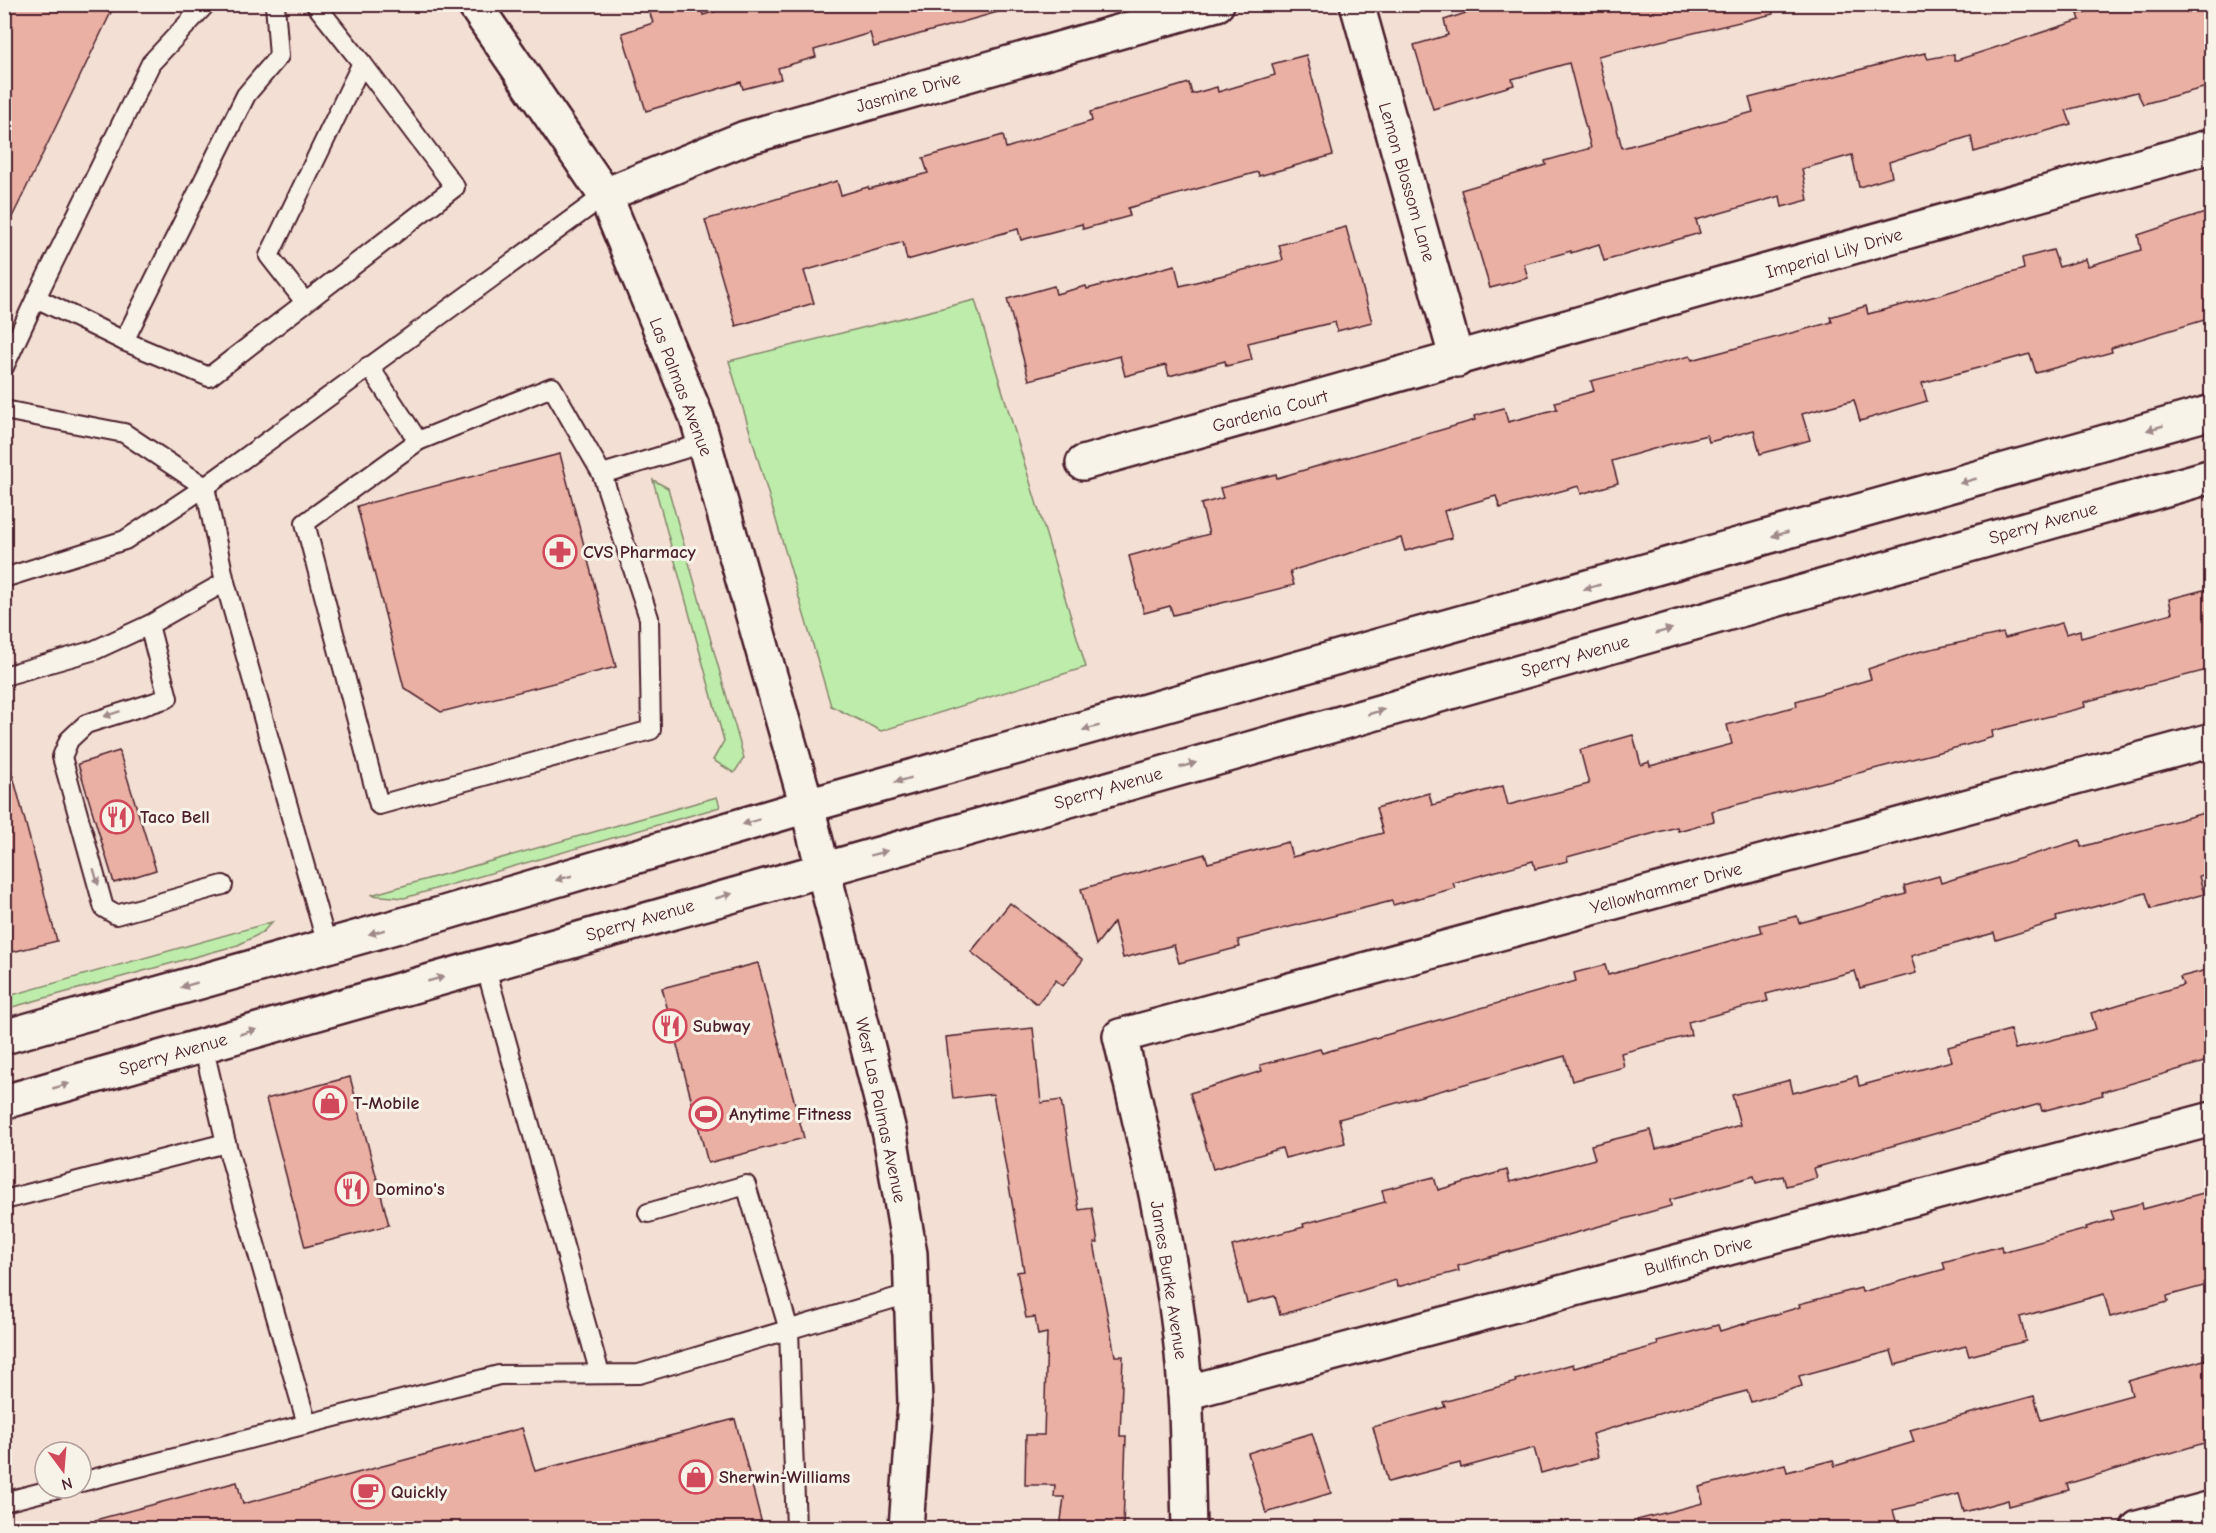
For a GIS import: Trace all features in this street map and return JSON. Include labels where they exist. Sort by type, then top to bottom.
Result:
[{"type":"street","name":"Las Palmas Avenue","points":[[474,4],[604,195],[696,418],[807,806]]},
{"type":"street","name":"Jasmine Drive","points":[[604,195],[745,138],[1217,4]]},
{"type":"street","name":"Lemon Blossom Lane","points":[[1357,4],[1457,360]]},
{"type":"street","name":"Imperial Lily Drive","points":[[1457,360],[2211,146]]},
{"type":"street","name":"Gardenia Court","points":[[1083,463],[1457,360]]},
{"type":"street","points":[[4,1037],[807,806],[2211,412]]},
{"type":"street","name":"Sperry Avenue","points":[[4,1102],[2211,476]]},
{"type":"street","name":"Yellowhammer Drive","points":[[1120,1036],[2211,741]]},
{"type":"street","name":"West Las Palmas Avenue","points":[[807,806],[890,1135],[910,1254],[915,1403],[906,1528]]},
{"type":"street","name":"James Burke Avenue","points":[[1120,1036],[1144,1136],[1180,1336],[1185,1393],[1189,1528]]},
{"type":"street","name":"Bullfinch Drive","points":[[1185,1393],[2211,1119]]},
{"type":"street","points":[[2138,1528],[2180,1523],[2211,1508]]},
{"type":"lane","points":[[4,367],[151,63],[206,4]]},
{"type":"lane","points":[[124,341],[246,95],[279,56],[275,4]]},
{"type":"lane","points":[[36,298],[124,341],[209,377],[455,187],[315,4]]},
{"type":"lane","points":[[305,302],[269,256],[362,63]]},
{"type":"lane","points":[[4,578],[125,540],[205,487],[604,195]]},
{"type":"lane","points":[[369,366],[418,441]]},
{"type":"lane","points":[[552,387],[602,474],[649,618],[651,730],[379,805],[305,523],[418,441],[552,387]]},
{"type":"lane","points":[[4,410],[124,433],[205,487],[225,582],[327,945]]},
{"type":"lane","points":[[602,474],[704,443]]},
{"type":"lane","points":[[4,676],[94,650],[150,625],[225,582]]},
{"type":"lane","points":[[150,625],[168,698],[86,724],[69,740],[62,757],[104,908],[116,915],[223,885]]},
{"type":"lane","points":[[485,964],[511,1065],[600,1374]]},
{"type":"lane","points":[[203,1045],[226,1143],[307,1424]]},
{"type":"lane","points":[[4,1200],[226,1143]]},
{"type":"lane","points":[[648,1214],[746,1185],[789,1330],[796,1528]]},
{"type":"lane","points":[[93,1479],[499,1375],[639,1374],[912,1293]]},
{"type":"lane","points":[[4,1502],[33,1494]]},
{"type":"green space","points":[[975,300],[1086,667],[881,731],[831,706],[729,361]]},
{"type":"green space","points":[[653,480],[668,488],[744,758],[734,773],[713,760],[724,741]]},
{"type":"green space","points":[[717,797],[720,807],[404,898],[371,895]]},
{"type":"green space","points":[[272,922],[263,932],[238,945],[5,1009],[5,997]]},
{"type":"building","points":[[4,4],[115,4],[4,234]]},
{"type":"building","points":[[647,4],[700,4],[703,15],[741,4],[997,4],[998,12],[874,47],[870,33],[814,50],[816,57],[778,68],[781,79],[743,89],[741,82],[646,111],[622,33],[653,23]]},
{"type":"building","points":[[1494,4],[1772,4],[1773,14],[1598,56],[1622,148],[1753,112],[1749,98],[1925,53],[1928,59],[1954,54],[1954,61],[2080,20],[2078,14],[2114,4],[2211,4],[2211,86],[2143,104],[2137,92],[2066,110],[2071,124],[1974,152],[1971,136],[1889,162],[1892,177],[1859,187],[1852,155],[1802,169],[1808,200],[1782,207],[1780,196],[1696,220],[1700,233],[1604,261],[1599,244],[1524,264],[1528,278],[1490,288],[1461,190],[1546,165],[1545,161],[1591,148],[1569,63],[1512,79],[1514,85],[1433,109],[1414,45],[1448,35],[1444,20]]},
{"type":"building","points":[[1306,55],[1333,155],[1259,176],[1258,172],[1128,208],[1130,216],[1083,229],[1082,224],[1021,240],[1018,229],[907,260],[903,242],[804,271],[814,303],[736,326],[705,220],[837,181],[841,195],[928,173],[923,158],[1003,135],[1006,148],[1092,121],[1090,112],[1189,83],[1192,94],[1217,87],[1218,92],[1275,75],[1272,64]]},
{"type":"building","points":[[2211,211],[2211,318],[2111,348],[2112,352],[2036,373],[2030,354],[1922,383],[1927,401],[1860,421],[1854,400],[1802,414],[1810,440],[1760,454],[1754,430],[1709,442],[1707,435],[1667,445],[1612,461],[1618,483],[1581,494],[1579,486],[1500,508],[1496,496],[1444,511],[1452,538],[1405,551],[1401,538],[1290,571],[1294,585],[1173,615],[1170,606],[1144,613],[1129,556],[1209,534],[1201,504],[1223,498],[1220,488],[1276,474],[1277,478],[1475,420],[1474,416],[1504,408],[1508,422],[1557,409],[1555,402],[1594,391],[1591,381],[1690,356],[1692,360],[1832,322],[1830,317],[1866,306],[1868,314],[1936,296],[2024,269],[2022,258],[2053,250],[2059,267],[2086,259],[2088,266],[2141,250],[2138,235]]},
{"type":"building","points":[[1346,227],[1372,322],[1337,331],[1335,322],[1248,343],[1252,360],[1226,366],[1225,361],[1169,376],[1166,365],[1125,376],[1120,356],[1029,380],[1007,299],[1054,286],[1056,294],[1086,286],[1087,289],[1175,265],[1180,286],[1283,260],[1279,245]]},
{"type":"building","name":"CVS Pharmacy","points":[[560,454],[616,667],[441,712],[404,688],[357,506]]},
{"type":"building","points":[[2211,588],[2211,669],[2084,702],[2085,707],[1992,731],[1993,737],[1970,744],[1712,811],[1714,821],[1678,831],[1677,827],[1567,857],[1568,861],[1535,869],[1533,861],[1453,883],[1455,888],[1393,905],[1392,901],[1238,940],[1240,947],[1179,963],[1174,945],[1123,958],[1114,922],[1096,945],[1081,889],[1205,854],[1208,863],[1288,842],[1292,857],[1383,833],[1376,808],[1429,793],[1432,805],[1503,786],[1508,805],[1589,784],[1580,750],[1633,735],[1641,765],[1649,762],[1650,766],[1732,744],[1727,725],[1797,706],[1796,701],[1871,679],[1868,669],[1918,652],[2003,633],[2005,638],[2062,623],[2066,634],[2080,630],[2081,638],[2172,613],[2169,599]]},
{"type":"building","name":"Taco Bell","points":[[119,751],[156,870],[114,883],[78,764]]},
{"type":"building","points":[[13,776],[57,941],[4,954],[4,777]]},
{"type":"building","points":[[2211,811],[2211,873],[2199,876],[2204,894],[2151,909],[2146,893],[2056,917],[2057,921],[1996,940],[1994,933],[1911,956],[1916,973],[1860,988],[1855,971],[1766,994],[1768,1001],[1688,1022],[1691,1035],[1621,1053],[1624,1067],[1572,1081],[1565,1056],[1339,1119],[1345,1143],[1285,1158],[1282,1148],[1213,1169],[1190,1093],[1262,1071],[1260,1065],[1320,1049],[1322,1053],[1576,981],[1574,973],[1605,965],[1608,975],[1762,932],[1760,925],[1797,916],[1799,923],[1906,894],[1904,886],[1939,876],[1941,883],[2080,840],[2081,847]]},
{"type":"building","points":[[1010,903],[1083,960],[1063,986],[1056,980],[1037,1004],[971,952]]},
{"type":"building","points":[[758,963],[804,1138],[708,1163],[662,988]]},
{"type":"building","points":[[2211,969],[2211,1060],[2102,1092],[2103,1095],[2042,1111],[2040,1104],[1814,1168],[1817,1178],[1786,1186],[1783,1176],[1756,1183],[1754,1176],[1670,1200],[1671,1206],[1458,1266],[1459,1271],[1397,1287],[1396,1280],[1280,1315],[1275,1296],[1247,1303],[1232,1246],[1385,1202],[1382,1190],[1434,1177],[1438,1190],[1507,1170],[1510,1182],[1595,1159],[1591,1145],[1651,1130],[1656,1149],[1740,1125],[1732,1095],[1790,1080],[1793,1093],[1857,1076],[1859,1086],[1952,1061],[1948,1047],[2010,1030],[2015,1049],[2096,1029],[2091,1013],[2183,985],[2180,977]]},
{"type":"building","points":[[1033,1028],[1041,1103],[1061,1100],[1079,1210],[1092,1208],[1098,1243],[1094,1243],[1115,1356],[1123,1356],[1120,1436],[1126,1436],[1123,1528],[1060,1528],[1064,1497],[1054,1497],[1055,1485],[1025,1485],[1026,1435],[1044,1435],[1047,1333],[1038,1335],[1035,1317],[1026,1318],[1017,1272],[1024,1271],[993,1094],[953,1099],[946,1037]]},
{"type":"building","points":[[350,1077],[389,1225],[305,1247],[266,1099]]},
{"type":"building","points":[[2211,1191],[2211,1284],[2167,1296],[2168,1302],[2110,1317],[2104,1294],[2020,1317],[2026,1341],[1969,1356],[1966,1346],[1895,1365],[1891,1351],[1799,1376],[1802,1386],[1751,1402],[1747,1391],[1665,1412],[1592,1434],[1598,1457],[1541,1473],[1534,1448],[1461,1468],[1460,1463],[1388,1482],[1373,1427],[1445,1407],[1443,1402],[1573,1364],[1574,1368],[1658,1345],[1657,1341],[1718,1325],[1720,1331],[1800,1307],[1799,1304],[1861,1288],[1862,1292],[1945,1269],[1943,1262],[2001,1246],[2002,1252],[2087,1229],[2086,1227],[2114,1219],[2111,1211],[2142,1203],[2143,1209]]},
{"type":"building","points":[[2211,1358],[2211,1441],[2067,1484],[2069,1490],[2009,1506],[2008,1500],[1964,1512],[1959,1494],[1893,1510],[1898,1528],[1639,1528],[1637,1520],[1703,1503],[1699,1487],[1785,1464],[1787,1472],[1833,1460],[1835,1466],[1914,1442],[1910,1430],[2034,1396],[2041,1420],[2132,1395],[2128,1381]]},
{"type":"building","points":[[735,1419],[763,1528],[96,1528],[95,1520],[237,1482],[243,1504],[522,1428],[535,1471]]},
{"type":"building","points":[[1312,1433],[1331,1493],[1266,1513],[1248,1453]]},
{"type":"place","name":"CVS Pharmacy","points":[[560,552]]},
{"type":"place","name":"Taco Bell","points":[[117,817]]},
{"type":"place","name":"Subway","points":[[670,1026]]},
{"type":"place","name":"T-Mobile","points":[[330,1103]]},
{"type":"place","name":"Anytime Fitness","points":[[706,1114]]},
{"type":"place","name":"Domino's","points":[[352,1189]]},
{"type":"place","name":"Sherwin-Williams","points":[[696,1477]]},
{"type":"place","name":"Quickly","points":[[368,1492]]}]
